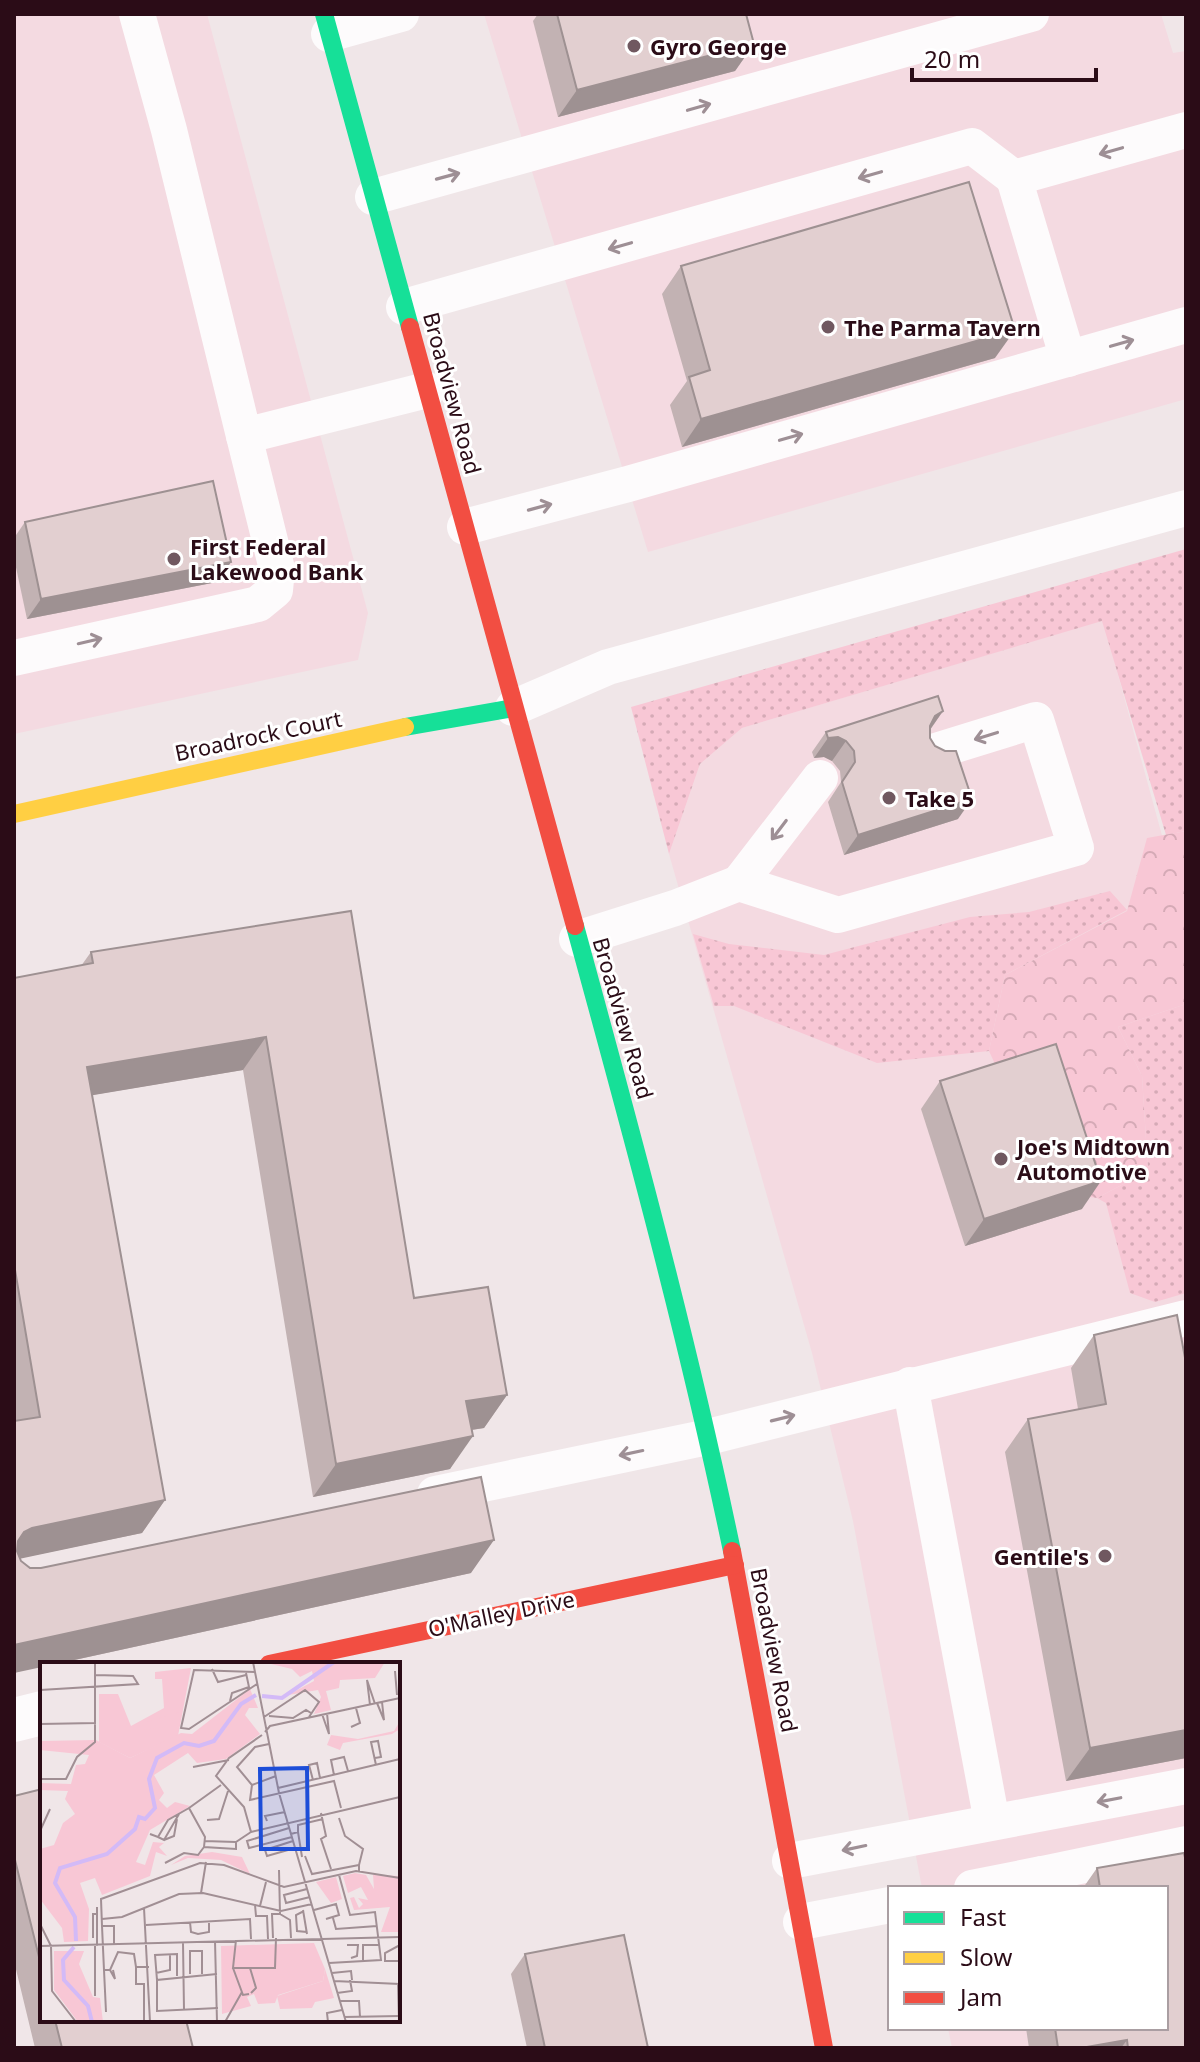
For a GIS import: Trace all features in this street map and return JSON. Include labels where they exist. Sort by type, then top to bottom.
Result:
[{"type":"main road","name":"Broadview Road","points":[[326,24],[660,1237],[735,1565],[824,2048]]},
{"type":"main road","name":"Broadrock Court","points":[[14,814],[411,726],[513,708]]},
{"type":"main road","name":"O'Malley Drive","points":[[278,1662],[735,1565]]},
{"type":"street","points":[[14,1720],[40,1714]]},
{"type":"lane","points":[[14,658],[258,604],[275,590],[277,569],[169,130],[137,14]]},
{"type":"lane","points":[[326,24],[401,14]]},
{"type":"lane","points":[[373,197],[1031,14]]},
{"type":"lane","points":[[1014,178],[1186,130]]},
{"type":"lane","points":[[404,307],[972,146],[1014,178],[1068,359]]},
{"type":"lane","points":[[465,527],[1186,325]]},
{"type":"lane","points":[[244,436],[427,390]]},
{"type":"lane","points":[[513,708],[608,667],[1186,508]]},
{"type":"lane","points":[[739,883],[838,915],[1076,848],[1036,720],[936,751]]},
{"type":"lane","points":[[577,939],[675,908],[739,883],[820,778]]},
{"type":"lane","points":[[401,1501],[708,1437],[1186,1318]]},
{"type":"lane","points":[[910,1385],[992,1822]]},
{"type":"lane","points":[[790,1861],[1186,1786]]},
{"type":"lane","points":[[993,1886],[1044,1881],[1186,1844]]},
{"type":"lane","points":[[801,1922],[888,1905]]},
{"type":"shaded area","points":[[14,14],[207,14],[368,613],[358,660],[14,734]]},
{"type":"shaded area","points":[[484,14],[1161,14],[1173,53],[1186,51],[1186,399],[648,552]]},
{"type":"shaded area","points":[[1103,620],[1178,894],[1186,1280],[1186,2048],[952,2048],[948,2030],[1168,2030],[1168,1886],[922,1886],[853,1521],[812,1353],[669,854],[700,764],[742,728]]},
{"type":"green space","points":[[1186,549],[1186,831],[1166,835],[1102,621],[742,728],[700,764],[669,854],[631,707]]},
{"type":"green space","points":[[1186,831],[1186,1004],[1118,1027],[1142,1076],[1148,1171],[1097,1198],[1054,1192],[989,1051],[1005,975],[1127,911],[1147,838]]},
{"type":"green space","points":[[1110,891],[1127,910],[1005,975],[989,1051],[877,1063],[734,1006],[714,1006],[693,934],[729,944],[824,955],[970,917],[1029,912]]},
{"type":"green space","points":[[1186,1004],[1186,1293],[1155,1302],[1130,1293],[1106,1203],[1097,1198],[1148,1171],[1142,1076],[1118,1027]]},
{"type":"building","name":"Gyro George","points":[[557,14],[746,14],[754,44],[577,90]]},
{"type":"building","name":"The Parma Tavern","points":[[969,182],[1015,330],[701,419],[689,377],[710,370],[681,266]]},
{"type":"building","points":[[213,481],[231,562],[41,599],[25,522]]},
{"type":"building","name":"Take 5","points":[[938,696],[943,711],[935,716],[930,726],[930,738],[935,746],[945,751],[956,751],[972,799],[858,835],[842,782],[855,762],[854,751],[838,737],[828,738],[826,732]]},
{"type":"building","points":[[351,911],[414,1298],[488,1287],[507,1395],[466,1401],[473,1436],[336,1464],[266,1037],[87,1067],[165,1500],[32,1528],[24,1532],[18,1541],[17,1551],[21,1561],[30,1568],[41,1568],[481,1477],[494,1540],[14,1645],[14,1421],[40,1417],[14,1264],[14,978],[93,963],[91,952]]},
{"type":"building","name":"Joe's Midtown Automotive","points":[[1056,1044],[1101,1181],[984,1219],[940,1081]]},
{"type":"building","name":"Gentile's","points":[[1177,1315],[1186,1363],[1186,1730],[1090,1748],[1028,1419],[1106,1404],[1094,1335]]},
{"type":"building","points":[[40,1790],[40,1961],[14,1856],[14,1796]]},
{"type":"building","points":[[1184,1853],[1186,2048],[1128,2048],[1127,2040],[1081,2048],[1058,2048],[1055,2030],[1168,2030],[1168,1886],[1100,1886],[1097,1868]]},
{"type":"building","points":[[624,1935],[648,2048],[545,2048],[525,1954]]},
{"type":"building","points":[[56,2022],[186,2022],[193,2048],[62,2048]]},
{"type":"traffic: fast","points":[[324,14],[410,327]]},
{"type":"traffic: fast","points":[[405,727],[513,708]]},
{"type":"traffic: fast","points":[[575,926],[678,1315],[732,1551]]},
{"type":"traffic: slow","points":[[14,814],[405,727]]},
{"type":"traffic: jam","points":[[410,327],[575,926]]},
{"type":"traffic: jam","points":[[732,1551],[824,2048]]},
{"type":"traffic: jam","points":[[278,1662],[735,1565]]},
{"type":"place","name":"Gyro George","points":[[634,46]]},
{"type":"place","name":"The Parma Tavern","points":[[828,327]]},
{"type":"place","name":"First Federal Lakewood Bank","points":[[174,559]]},
{"type":"place","name":"Take 5","points":[[889,798]]},
{"type":"place","name":"Joe's Midtown Automotive","points":[[1001,1159]]},
{"type":"place","name":"Gentile's","points":[[1105,1556]]}]
